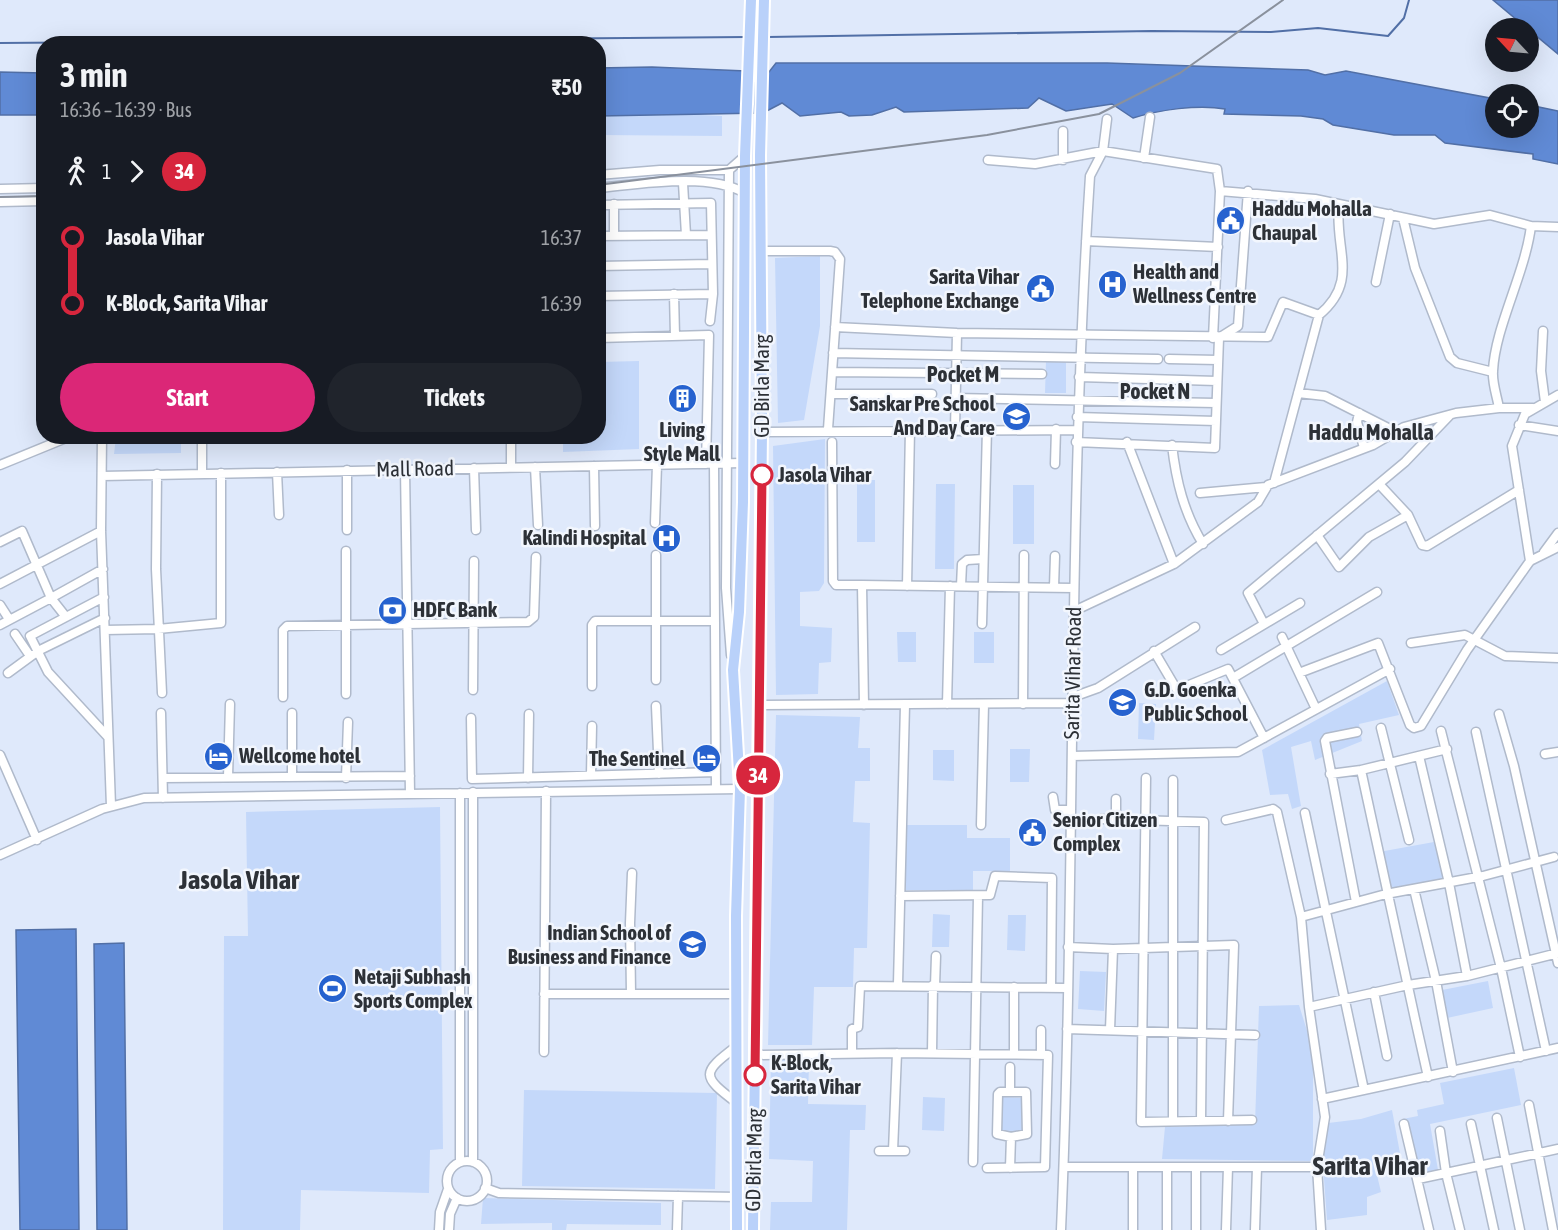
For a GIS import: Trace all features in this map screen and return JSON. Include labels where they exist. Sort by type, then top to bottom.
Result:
[{"type":"main road","name":"GD Birla Marg","points":[[737,1230],[737,884],[740,789],[733,670],[740,612],[745,156],[751,0]]},
{"type":"main road","name":"GD Birla Marg","points":[[753,1230],[762,432],[760,118],[764,0]]},
{"type":"main road","points":[[737,884],[741,891],[742,920],[747,924],[750,921],[750,888],[756,872]]},
{"type":"main road","points":[[737,980],[740,972],[742,941],[746,938],[751,940],[752,970],[755,980]]},
{"type":"street","points":[[1144,158],[1150,117]]},
{"type":"street","name":"Sarita Vihar Road","points":[[1061,1230],[1070,880],[1076,430],[1090,173],[1103,151],[1107,119]]},
{"type":"street","points":[[1063,131],[1064,160]]},
{"type":"street","points":[[988,160],[1035,164],[1103,151],[1215,168],[1220,173],[1215,448],[1127,442],[1076,442]]},
{"type":"street","points":[[606,175],[660,171],[729,171],[745,156]]},
{"type":"street","points":[[729,171],[726,610],[733,670]]},
{"type":"street","points":[[606,187],[662,182],[730,184],[745,193]]},
{"type":"street","points":[[683,183],[686,203],[686,235]]},
{"type":"street","points":[[0,189],[36,188]]},
{"type":"street","points":[[1220,190],[1315,199],[1441,224],[1490,215],[1531,226],[1558,227]]},
{"type":"street","points":[[1216,338],[1238,326],[1248,191]]},
{"type":"street","points":[[0,202],[36,201]]},
{"type":"street","points":[[606,204],[711,203],[713,294],[710,321]]},
{"type":"street","points":[[614,204],[614,236]]},
{"type":"street","points":[[1074,611],[1174,564],[1263,498],[1270,484],[1298,393],[1318,315],[1332,303],[1343,281],[1343,261],[1338,230],[1339,205]]},
{"type":"street","points":[[1376,282],[1390,214]]},
{"type":"street","points":[[1402,218],[1415,268],[1450,357],[1457,363],[1493,372]]},
{"type":"street","points":[[1499,408],[1493,372],[1531,226]]},
{"type":"street","points":[[606,236],[711,235]]},
{"type":"street","points":[[1086,241],[1218,247]]},
{"type":"street","points":[[761,251],[830,251],[838,255],[836,327],[828,429]]},
{"type":"street","points":[[606,266],[712,264]]},
{"type":"street","points":[[674,294],[675,336]]},
{"type":"street","points":[[606,296],[713,294]]},
{"type":"street","points":[[836,327],[957,333],[1268,337],[1284,302],[1318,315]]},
{"type":"street","points":[[1543,331],[1541,371],[1545,402]]},
{"type":"street","points":[[955,430],[957,333]]},
{"type":"street","points":[[606,338],[709,335],[716,789]]},
{"type":"street","points":[[833,353],[1158,359]]},
{"type":"street","points":[[1169,359],[1218,360]]},
{"type":"street","points":[[832,372],[1042,374]]},
{"type":"street","points":[[1079,377],[1217,381]]},
{"type":"street","points":[[1298,393],[1325,396],[1396,432]]},
{"type":"street","points":[[831,394],[932,394]]},
{"type":"street","points":[[1530,561],[1511,452],[1519,425],[1525,414],[1558,395]]},
{"type":"street","points":[[955,398],[1078,399],[1216,404]]},
{"type":"street","points":[[1200,493],[1270,484],[1364,448],[1396,432],[1450,414],[1499,408],[1533,408]]},
{"type":"street","points":[[1359,413],[1357,422],[1364,448]]},
{"type":"street","points":[[1264,624],[1248,593],[1379,484],[1450,414]]},
{"type":"street","points":[[1077,417],[1216,422]]},
{"type":"street","points":[[1519,425],[1558,431]]},
{"type":"street","points":[[762,432],[828,429],[1076,430]]},
{"type":"street","points":[[907,586],[910,429]]},
{"type":"street","points":[[982,624],[987,429]]},
{"type":"street","points":[[1055,464],[1056,429]]},
{"type":"street","points":[[832,442],[832,582],[836,585],[1074,588]]},
{"type":"street","points":[[1127,442],[1174,564]]},
{"type":"street","points":[[0,465],[51,444]]},
{"type":"street","points":[[102,444],[101,531],[111,806]]},
{"type":"street","points":[[202,444],[202,473]]},
{"type":"street","points":[[511,444],[511,467]]},
{"type":"street","points":[[1172,445],[1176,482],[1189,519],[1203,544]]},
{"type":"street","name":"Mall Road","points":[[102,476],[743,464]]},
{"type":"street","points":[[655,523],[657,465]]},
{"type":"street","points":[[594,466],[595,526]]},
{"type":"street","points":[[535,467],[538,525]]},
{"type":"street","points":[[474,468],[476,530]]},
{"type":"street","points":[[405,469],[410,793]]},
{"type":"street","points":[[347,470],[347,530]]},
{"type":"street","points":[[277,472],[279,515]]},
{"type":"street","points":[[105,630],[219,624],[222,620],[221,473]]},
{"type":"street","points":[[157,474],[158,629],[162,693]]},
{"type":"street","points":[[1379,484],[1407,515],[1422,544],[1427,546],[1519,490]]},
{"type":"street","points":[[1317,535],[1339,567],[1369,537],[1407,515]]},
{"type":"street","points":[[0,542],[22,531],[51,598],[66,618]]},
{"type":"street","points":[[0,584],[101,531]]},
{"type":"street","points":[[1543,552],[1558,533]]},
{"type":"street","points":[[1299,673],[1374,642],[1381,645],[1410,725],[1414,728],[1421,726],[1474,640],[1530,561],[1543,552],[1558,547]]},
{"type":"street","points":[[346,551],[346,694]]},
{"type":"street","points":[[656,680],[657,555]]},
{"type":"street","points":[[1023,704],[1024,555]]},
{"type":"street","points":[[1054,556],[1054,587]]},
{"type":"street","points":[[283,697],[284,627],[532,620],[536,557]]},
{"type":"street","points":[[961,586],[962,564],[967,560],[983,559]]},
{"type":"street","points":[[473,690],[474,561]]},
{"type":"street","points":[[0,625],[103,568]]},
{"type":"street","points":[[862,585],[864,705]]},
{"type":"street","points":[[947,705],[951,586]]},
{"type":"street","points":[[1233,678],[1377,592]]},
{"type":"street","points":[[104,597],[30,635],[48,672],[108,737]]},
{"type":"street","points":[[1221,650],[1300,603]]},
{"type":"street","points":[[0,604],[9,619]]},
{"type":"street","points":[[8,672],[38,651],[105,618]]},
{"type":"street","points":[[592,686],[593,622],[715,621]]},
{"type":"street","points":[[758,705],[1023,704],[1073,700],[1098,688],[1195,627]]},
{"type":"street","points":[[15,634],[30,656]]},
{"type":"street","points":[[1411,643],[1465,635],[1505,656],[1558,658]]},
{"type":"street","points":[[1282,637],[1316,709]]},
{"type":"street","points":[[1154,651],[1175,689],[1228,669],[1264,738]]},
{"type":"street","points":[[1072,756],[1232,753],[1244,750],[1390,669]]},
{"type":"street","points":[[228,777],[230,704]]},
{"type":"street","points":[[981,825],[984,704]]},
{"type":"street","points":[[656,705],[659,774]]},
{"type":"street","points":[[898,984],[905,705]]},
{"type":"street","points":[[292,712],[292,775]]},
{"type":"street","points":[[161,713],[163,798]]},
{"type":"street","points":[[528,778],[529,714]]},
{"type":"street","points":[[1309,1007],[1408,985],[1467,976],[1526,961],[1557,957],[1514,766],[1499,714]]},
{"type":"street","points":[[471,718],[472,779],[716,772]]},
{"type":"street","points":[[346,777],[348,722]]},
{"type":"street","points":[[591,775],[592,726]]},
{"type":"street","points":[[1381,728],[1409,840]]},
{"type":"street","points":[[1441,731],[1501,968],[1520,1057]]},
{"type":"street","points":[[1356,902],[1330,774],[1326,739],[1357,732]]},
{"type":"street","points":[[1476,732],[1546,1051]]},
{"type":"street","points":[[1330,774],[1390,764],[1446,749]]},
{"type":"street","points":[[1545,754],[1558,752]]},
{"type":"street","points":[[0,756],[4,772],[37,840]]},
{"type":"street","points":[[1419,756],[1449,883],[1467,976]]},
{"type":"street","points":[[1361,770],[1386,894],[1396,926],[1428,1077]]},
{"type":"street","points":[[163,778],[292,775],[410,776]]},
{"type":"street","points":[[1146,778],[1141,1122],[1252,1120]]},
{"type":"street","points":[[1173,780],[1173,1121]]},
{"type":"street","points":[[0,855],[111,806],[129,801],[163,798],[410,793],[740,789]]},
{"type":"street","points":[[473,792],[473,1162]]},
{"type":"street","points":[[544,1052],[546,792]]},
{"type":"street","points":[[440,1230],[440,1212],[448,1189],[448,1174],[460,1162],[460,793]]},
{"type":"street","points":[[1053,797],[1055,810],[1071,810]]},
{"type":"street","points":[[1116,799],[1116,819]]},
{"type":"street","points":[[1226,820],[1276,809],[1301,917],[1309,1007],[1325,1117],[1317,1167],[1321,1230]]},
{"type":"street","points":[[1305,813],[1364,1090]]},
{"type":"street","points":[[1101,819],[1204,822],[1201,1121]]},
{"type":"street","points":[[1301,917],[1386,894],[1478,878],[1554,857]]},
{"type":"street","points":[[631,994],[629,932],[632,873]]},
{"type":"street","points":[[900,896],[990,895],[993,879],[998,875],[1048,876],[1054,881],[1070,880]]},
{"type":"street","points":[[1051,988],[1054,881]]},
{"type":"street","points":[[1414,889],[1436,981],[1454,1072]]},
{"type":"street","points":[[973,1162],[978,896]]},
{"type":"street","points":[[1068,947],[1113,949],[1234,945],[1228,1121]]},
{"type":"street","points":[[1110,1030],[1113,949]]},
{"type":"street","points":[[932,1053],[936,956]]},
{"type":"street","points":[[852,1053],[852,1029],[858,1027],[859,987],[898,984],[1067,988]]},
{"type":"street","points":[[1014,987],[1014,1054]]},
{"type":"street","points":[[1374,992],[1387,1056]]},
{"type":"street","points":[[544,994],[737,994]]},
{"type":"street","points":[[1067,1029],[1255,1035]]},
{"type":"street","points":[[1041,1030],[1041,1054]]},
{"type":"street","points":[[737,1046],[711,1066],[709,1073],[711,1082],[737,1103]]},
{"type":"street","points":[[1322,1100],[1558,1048]]},
{"type":"street","points":[[755,1055],[852,1053],[1048,1055],[1050,1059],[1046,1165],[1044,1168],[987,1168]]},
{"type":"street","points":[[893,1151],[897,1053]]},
{"type":"street","points":[[1010,1067],[1010,1092]]},
{"type":"street","points":[[1026,1092],[1028,1094],[1027,1134],[1011,1137],[1000,1137],[997,1132],[998,1094],[1026,1092]]},
{"type":"street","points":[[1529,1105],[1553,1230]]},
{"type":"street","points":[[1497,1118],[1508,1160],[1520,1230]]},
{"type":"street","points":[[1404,1124],[1429,1230]]},
{"type":"street","points":[[1471,1124],[1494,1230]]},
{"type":"street","points":[[1440,1131],[1446,1173],[1460,1230]]},
{"type":"street","points":[[1010,1168],[1011,1137]]},
{"type":"street","points":[[1418,1179],[1558,1149]]},
{"type":"street","points":[[879,1151],[905,1151]]},
{"type":"street","points":[[448,1189],[457,1198],[468,1201],[476,1198],[485,1188],[485,1173],[473,1162],[460,1162]]},
{"type":"street","points":[[1064,1167],[1317,1167]]},
{"type":"street","points":[[1133,1167],[1133,1230]]},
{"type":"street","points":[[1167,1167],[1167,1230]]},
{"type":"street","points":[[1196,1167],[1196,1230]]},
{"type":"street","points":[[1226,1230],[1228,1167]]},
{"type":"street","points":[[1255,1230],[1257,1167]]},
{"type":"street","points":[[485,1188],[499,1193],[738,1197]]},
{"type":"street","points":[[677,1230],[678,1196]]},
{"type":"street","points":[[449,1230],[450,1214],[457,1198]]},
{"type":"shaded area","points":[[606,110],[722,116],[722,136],[606,135]]},
{"type":"shaded area","points":[[820,256],[820,326],[804,420],[778,423],[775,258]]},
{"type":"shaded area","points":[[639,361],[639,449],[563,452],[563,444],[606,444],[606,362]]},
{"type":"shaded area","points":[[1046,361],[1066,362],[1066,393],[1045,393]]},
{"type":"shaded area","points":[[825,439],[824,583],[819,591],[800,592],[800,626],[832,628],[831,662],[819,663],[818,694],[776,695],[773,446]]},
{"type":"shaded area","points":[[115,444],[181,444],[181,453],[114,454]]},
{"type":"shaded area","points":[[857,480],[875,480],[875,542],[857,542]]},
{"type":"shaded area","points":[[936,484],[955,484],[954,569],[935,569]]},
{"type":"shaded area","points":[[1013,485],[1034,485],[1034,544],[1013,544]]},
{"type":"shaded area","points":[[897,632],[916,632],[916,662],[898,662]]},
{"type":"shaded area","points":[[974,632],[994,632],[994,663],[974,663]]},
{"type":"shaded area","points":[[1387,681],[1399,715],[1359,724],[1362,741],[1315,760],[1311,741],[1291,747],[1301,806],[1292,809],[1288,794],[1270,795],[1262,750]]},
{"type":"shaded area","points":[[1139,703],[1156,704],[1154,740],[1138,739]]},
{"type":"shaded area","points":[[776,715],[860,717],[858,748],[870,748],[870,781],[855,781],[853,822],[870,823],[867,948],[854,948],[853,987],[814,987],[812,1045],[768,1045]]},
{"type":"shaded area","points":[[1010,749],[1030,749],[1029,782],[1010,782]]},
{"type":"shaded area","points":[[933,750],[954,750],[954,781],[933,780]]},
{"type":"shaded area","name":"Netaji Subhash Sports Complex","points":[[440,807],[443,1149],[430,1150],[429,1193],[301,1190],[300,1230],[223,1230],[224,936],[248,936],[246,812]]},
{"type":"shaded area","points":[[906,825],[967,825],[967,838],[1010,838],[1010,871],[973,871],[973,890],[906,890]]},
{"type":"shaded area","points":[[1434,842],[1444,880],[1387,891],[1379,852]]},
{"type":"shaded area","points":[[933,914],[950,915],[949,947],[932,947]]},
{"type":"shaded area","points":[[1008,915],[1026,915],[1025,951],[1007,950]]},
{"type":"shaded area","points":[[1080,971],[1106,972],[1104,1011],[1078,1009]]},
{"type":"shaded area","points":[[1488,981],[1493,1008],[1447,1018],[1442,990]]},
{"type":"shaded area","points":[[1299,1005],[1313,1050],[1313,1161],[1162,1159],[1165,1127],[1255,1124],[1259,1006]]},
{"type":"shaded area","points":[[771,1060],[809,1061],[808,1104],[866,1105],[865,1130],[850,1130],[847,1230],[770,1230],[771,1202],[812,1202],[813,1161],[769,1159]]},
{"type":"shaded area","points":[[1514,1068],[1521,1105],[1430,1124],[1438,1170],[1414,1175],[1403,1119],[1418,1116],[1417,1110],[1444,1104],[1440,1083]]},
{"type":"shaded area","points":[[524,1090],[717,1093],[715,1189],[522,1186]]},
{"type":"shaded area","points":[[923,1097],[945,1098],[944,1131],[922,1130]]},
{"type":"shaded area","points":[[1001,1097],[1023,1098],[1022,1134],[1001,1133]]},
{"type":"shaded area","points":[[1392,1110],[1402,1164],[1376,1171],[1381,1192],[1367,1197],[1367,1215],[1327,1220],[1320,1124],[1361,1119]]},
{"type":"shaded area","points":[[483,1198],[661,1203],[661,1225],[567,1224],[566,1230],[552,1230],[552,1223],[481,1224]]},
{"type":"water","points":[[1493,0],[1558,0],[1558,54],[1539,38],[1539,18],[1515,18]]},
{"type":"water","points":[[776,63],[1107,63],[1308,70],[1325,75],[1346,71],[1485,97],[1485,138],[1539,138],[1539,107],[1558,111],[1558,164],[1533,159],[1533,154],[1445,143],[1435,135],[1394,135],[1333,125],[1323,119],[1301,116],[1224,114],[1225,109],[1203,107],[1166,110],[1133,118],[1112,104],[1066,111],[1039,98],[1028,108],[904,112],[896,107],[872,115],[849,116],[841,112],[800,116],[782,103],[763,113],[606,116],[606,68],[652,67],[769,72]]},
{"type":"water","points":[[0,72],[36,73],[36,115],[0,115]]},
{"type":"water","points":[[76,929],[79,1230],[20,1230],[16,930]]},
{"type":"water","points":[[124,943],[127,1230],[97,1230],[94,944]]},
{"type":"waterway","points":[[768,37],[1152,31],[1271,32],[1318,28],[1388,36],[1404,18],[1409,0]]},
{"type":"waterway","points":[[606,38],[747,37]]},
{"type":"waterway","points":[[0,43],[36,43]]},
{"type":"railway","points":[[606,184],[987,135],[1099,114],[1180,73],[1283,0]]},
{"type":"railway","points":[[0,197],[36,196]]},
{"type":"bus line","name":"34","points":[[755,1075],[762,475]]},
{"type":"place","name":"Haddu Mohalla Chaupal","points":[[1231,221]]},
{"type":"place","name":"Health and Wellness Centre","points":[[1112,284]]},
{"type":"place","name":"Sarita Vihar Telephone Exchange","points":[[1040,289]]},
{"type":"place","name":"Living Style Mall","points":[[682,399]]},
{"type":"place","name":"Sanskar Pre School And Day Care","points":[[1016,416]]},
{"type":"place","name":"Jasola Vihar","points":[[762,475]]},
{"type":"place","name":"Kalindi Hospital","points":[[667,538]]},
{"type":"place","name":"HDFC Bank","points":[[392,610]]},
{"type":"place","name":"G.D. Goenka Public School","points":[[1123,702]]},
{"type":"place","name":"Wellcome hotel","points":[[218,756]]},
{"type":"place","name":"The Sentinel","points":[[706,759]]},
{"type":"place","name":"Senior Citizen Complex","points":[[1032,832]]},
{"type":"place","name":"Indian School of Business and Finance","points":[[692,945]]},
{"type":"place","name":"Netaji Subhash Sports Complex","points":[[333,989]]},
{"type":"place","name":"K-Block, Sarita Vihar","points":[[755,1075]]},
{"type":"district","name":"Pocket M","points":[[963,374]]},
{"type":"district","name":"Pocket N","points":[[1155,391]]},
{"type":"district","name":"Haddu Mohalla","points":[[1371,432]]},
{"type":"district","name":"Jasola Vihar","points":[[239,880]]},
{"type":"district","name":"Sarita Vihar","points":[[1370,1166]]}]
